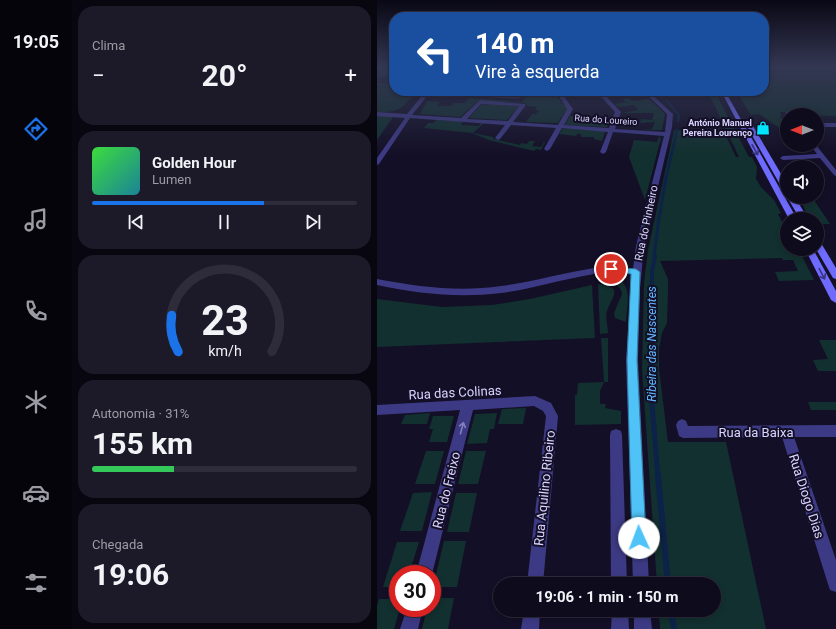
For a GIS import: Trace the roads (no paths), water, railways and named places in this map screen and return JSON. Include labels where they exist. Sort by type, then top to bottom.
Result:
[{"type":"main road","points":[[726,96],[789,212]]},
{"type":"main road","points":[[732,96],[780,178]]},
{"type":"main road","points":[[824,255],[836,276]]},
{"type":"main road","points":[[813,256],[836,300]]},
{"type":"street","points":[[377,163],[419,96]]},
{"type":"street","points":[[377,152],[424,96]]},
{"type":"street","points":[[547,149],[570,109],[562,96]]},
{"type":"street","points":[[603,96],[618,112],[603,152]]},
{"type":"street","name":"Rua do Pinheiro","points":[[641,577],[632,360],[636,272],[667,134],[670,114],[651,96]]},
{"type":"street","points":[[463,120],[480,102],[521,104],[523,106],[498,138]]},
{"type":"street","name":"Rua do Loureiro","points":[[377,114],[667,134]]},
{"type":"street","points":[[824,126],[835,126]]},
{"type":"street","points":[[818,152],[836,174]]},
{"type":"street","points":[[783,158],[821,156]]},
{"type":"street","points":[[377,282],[422,290],[462,292],[495,290],[529,285],[575,273],[620,269],[636,272]]},
{"type":"street","name":"Rua das Colinas","points":[[378,413],[535,401]]},
{"type":"street","name":"Rua Aquilino Ribeiro","points":[[535,401],[547,407],[552,416],[536,577]]},
{"type":"street","name":"Rua do Freixo","points":[[426,565],[468,405]]},
{"type":"street","name":"Rua da Baixa","points":[[681,425],[683,432],[836,432]]},
{"type":"street","name":"Rua Diogo Dias","points":[[786,431],[836,584]]},
{"type":"street","points":[[616,435],[619,577]]},
{"type":"street","points":[[409,629],[412,617]]},
{"type":"street","points":[[530,629],[531,617]]},
{"type":"street","points":[[620,617],[620,629]]},
{"type":"street","points":[[643,617],[643,629]]},
{"type":"waterway","name":"Ribeira das Nascentes","points":[[666,100],[679,116]]},
{"type":"waterway","name":"Ribeira das Nascentes","points":[[678,121],[679,116]]},
{"type":"waterway","name":"Ribeira das Nascentes","points":[[666,179],[677,130]]},
{"type":"waterway","name":"Ribeira das Nascentes","points":[[654,257],[666,178]]},
{"type":"waterway","name":"Ribeira das Nascentes","points":[[651,354],[652,271],[655,256]]},
{"type":"waterway","name":"Ribeira das Nascentes","points":[[651,353],[650,381],[658,476]]},
{"type":"waterway","name":"Ribeira das Nascentes","points":[[658,475],[667,577]]},
{"type":"waterway","name":"Ribeira das Nascentes","points":[[672,617],[674,629]]},
{"type":"place","name":"António Manuel Pereira Lourenço","points":[[763,128]]}]
